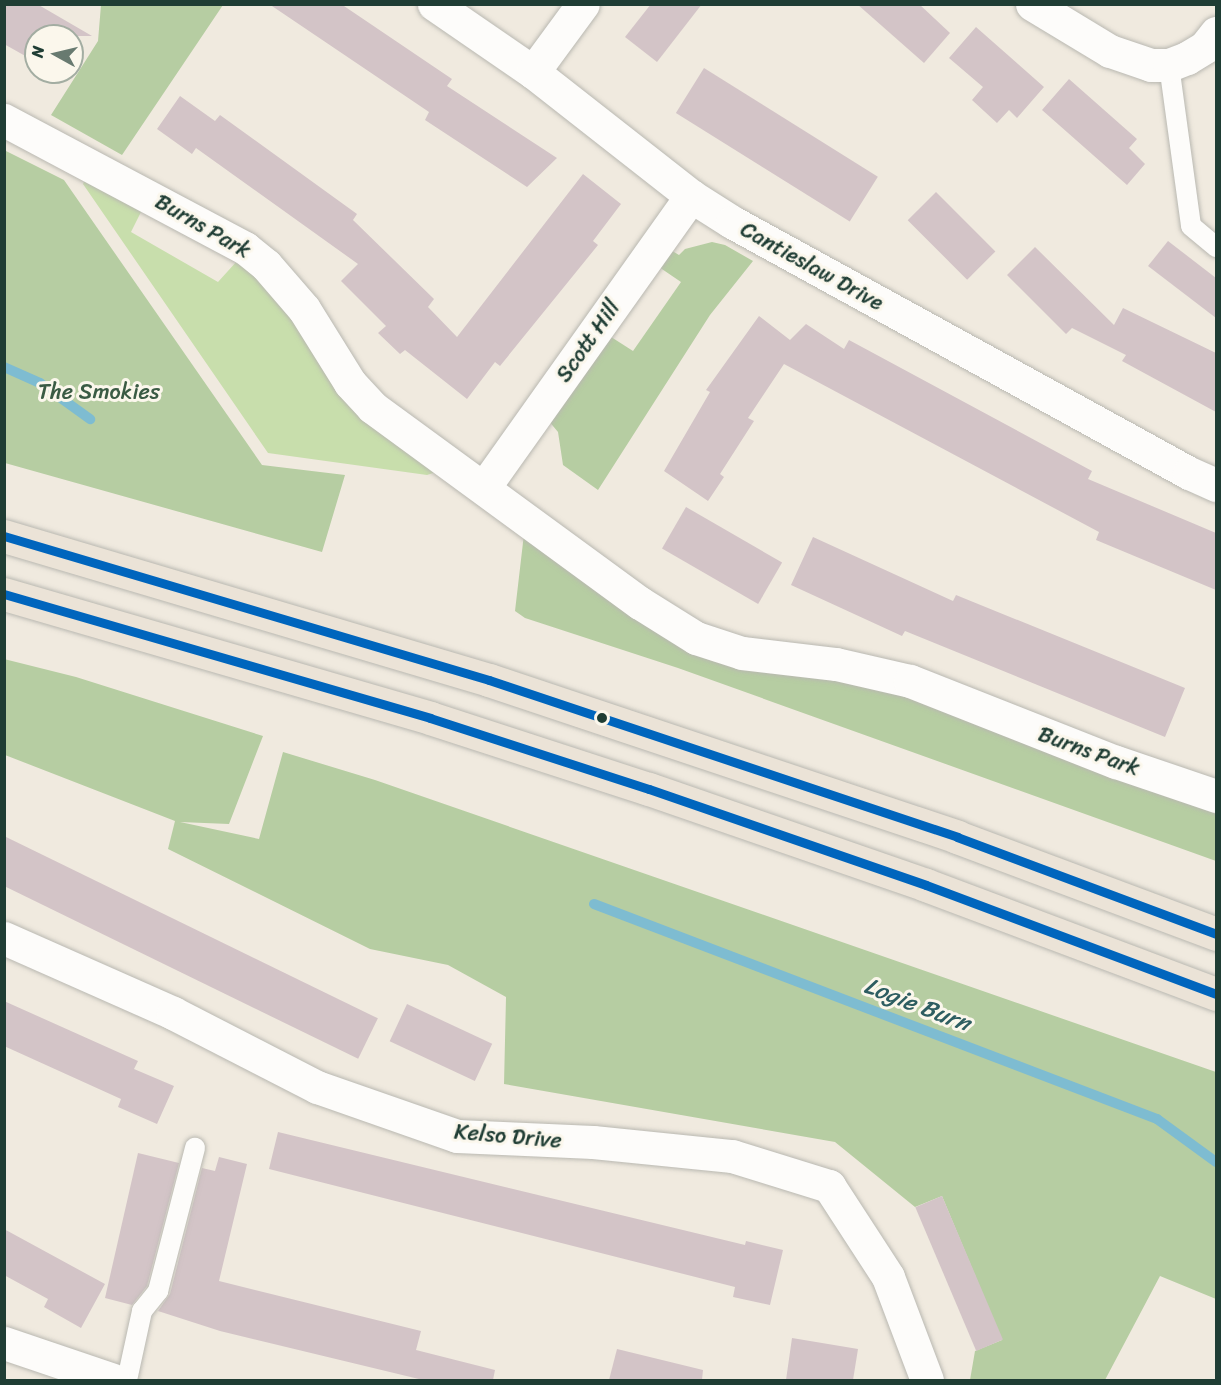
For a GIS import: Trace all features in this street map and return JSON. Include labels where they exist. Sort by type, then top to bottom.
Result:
[{"type":"highway","points":[[4,536],[500,684],[957,837],[1216,933]]},
{"type":"highway","points":[[4,594],[430,718],[638,786],[926,885],[1216,994]]},
{"type":"street","name":"Cantieslaw Drive","points":[[434,4],[533,72],[691,196],[770,245],[1216,485]]},
{"type":"street","points":[[533,72],[583,4]]},
{"type":"street","points":[[1032,4],[1110,51],[1133,61],[1169,65],[1204,47],[1216,33]]},
{"type":"street","name":"Burns Park","points":[[4,120],[245,248],[266,264],[304,309],[350,383],[372,407],[485,486],[640,603],[696,638],[741,653],[836,664],[910,681],[1116,762],[1216,796]]},
{"type":"street","name":"Scott Hill","points":[[485,486],[691,196]]},
{"type":"street","name":"Kelso Drive","points":[[4,938],[173,1013],[316,1087],[457,1136],[593,1142],[732,1156],[829,1186],[888,1277],[927,1380]]},
{"type":"street","points":[[8,1353],[113,1380]]},
{"type":"lane","points":[[1169,65],[1191,226],[1216,247]]},
{"type":"lane","points":[[127,1380],[142,1311],[158,1291],[195,1148]]},
{"type":"green space","points":[[101,5],[223,5],[122,155],[51,115],[71,84],[84,84],[84,63],[98,41]]},
{"type":"green space","name":"The Smokies","points":[[4,150],[64,180],[262,465],[345,475],[322,552],[5,463]]},
{"type":"green space","points":[[86,177],[143,208],[131,232],[218,282],[237,261],[257,275],[436,472],[427,475],[268,453],[83,184]]},
{"type":"green space","points":[[712,242],[725,245],[753,261],[710,315],[598,490],[563,465],[558,432],[548,420],[608,335],[633,351],[681,282],[656,265],[669,249],[679,255],[685,249]]},
{"type":"green space","points":[[524,534],[690,652],[715,662],[836,678],[907,696],[1216,810],[1216,861],[678,668],[525,618],[515,611]]},
{"type":"green space","points":[[4,659],[76,677],[263,736],[229,824],[180,822],[259,839],[283,752],[375,780],[1216,1072],[1216,1299],[1160,1276],[1105,1380],[970,1380],[975,1351],[1002,1340],[942,1196],[915,1207],[835,1142],[504,1084],[506,997],[448,965],[370,949],[168,849],[175,821],[5,755]]},
{"type":"building","points":[[4,4],[37,4],[71,24],[24,24],[24,55],[4,44]]},
{"type":"building","points":[[269,4],[341,4],[452,79],[447,86],[557,158],[527,187],[425,120],[429,112]]},
{"type":"building","points":[[651,4],[702,4],[657,62],[625,37]]},
{"type":"building","points":[[857,4],[919,4],[950,33],[924,63]]},
{"type":"building","points":[[976,27],[1044,87],[1017,118],[1009,110],[997,123],[972,100],[983,87],[949,58]]},
{"type":"building","points":[[704,68],[878,177],[850,222],[676,113]]},
{"type":"building","points":[[1069,79],[1137,139],[1129,148],[1145,164],[1127,185],[1042,110]]},
{"type":"building","points":[[180,96],[215,121],[220,115],[357,214],[353,220],[434,299],[428,307],[457,337],[583,174],[621,204],[593,241],[598,245],[500,366],[495,362],[467,399],[405,350],[400,354],[378,333],[386,326],[341,281],[358,264],[196,148],[192,154],[157,129]]},
{"type":"building","points":[[936,192],[995,251],[967,280],[908,220]]},
{"type":"building","points":[[1168,241],[1216,278],[1216,318],[1148,266]]},
{"type":"building","points":[[1035,247],[1114,325],[1123,308],[1216,353],[1216,412],[1122,361],[1126,355],[1072,328],[1066,334],[1007,275]]},
{"type":"building","points":[[759,316],[790,340],[806,324],[844,349],[849,340],[1092,471],[1088,479],[1216,533],[1216,590],[1096,540],[1099,532],[784,364],[748,418],[754,421],[720,474],[724,477],[708,501],[664,471],[710,392],[706,390]]},
{"type":"building","points":[[686,507],[782,562],[758,604],[662,549]]},
{"type":"building","points":[[813,537],[953,601],[956,595],[1185,688],[1165,737],[905,631],[902,636],[791,585]]},
{"type":"building","points":[[4,836],[378,1018],[358,1059],[4,886]]},
{"type":"building","points":[[4,1001],[138,1061],[134,1069],[174,1086],[157,1124],[118,1107],[121,1099],[4,1046]]},
{"type":"building","points":[[407,1004],[492,1044],[475,1081],[390,1041]]},
{"type":"building","points":[[278,1132],[745,1245],[746,1241],[783,1250],[770,1305],[733,1297],[735,1287],[269,1169]]},
{"type":"building","points":[[138,1153],[179,1163],[147,1286],[132,1305],[105,1298]]},
{"type":"building","points":[[219,1157],[247,1164],[219,1281],[421,1331],[416,1350],[495,1370],[493,1380],[423,1380],[220,1331],[158,1311],[170,1294],[202,1168],[215,1171]]},
{"type":"building","points":[[942,1196],[1003,1340],[976,1351],[915,1207]]},
{"type":"building","points":[[4,1229],[105,1284],[81,1328],[44,1307],[48,1299],[4,1275]]},
{"type":"building","points":[[792,1338],[858,1349],[853,1380],[786,1380]]},
{"type":"building","points":[[617,1349],[703,1370],[702,1380],[609,1380]]},
{"type":"waterway","name":"Logie Burn","points":[[4,367],[40,383],[90,419]]},
{"type":"waterway","name":"Logie Burn","points":[[594,904],[1157,1119],[1216,1162]]},
{"type":"transit line","points":[[4,536],[489,680],[957,837],[1216,934]]},
{"type":"transit line","points":[[4,594],[430,718],[649,789],[926,885],[1216,994]]}]
